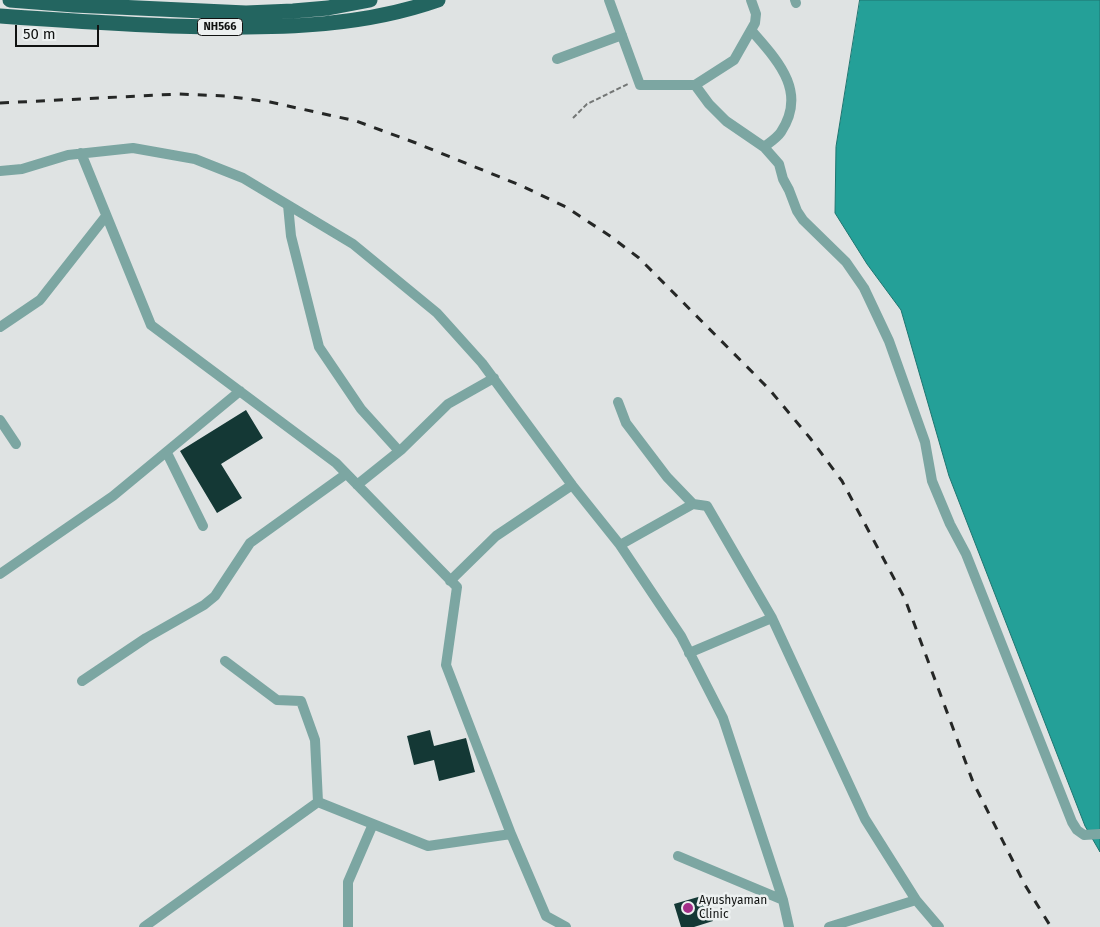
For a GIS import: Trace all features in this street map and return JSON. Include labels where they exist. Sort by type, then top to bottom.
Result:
[{"type":"highway","name":"NH566","points":[[10,0],[84,6],[246,13],[293,12],[370,0]]},
{"type":"highway","name":"NH566","points":[[0,16],[176,27],[300,27],[379,16],[438,0]]},
{"type":"street","points":[[609,0],[640,85],[695,84],[734,60],[755,23],[756,14],[751,0]]},
{"type":"street","points":[[751,30],[785,73],[791,93],[789,115],[781,133],[764,148]]},
{"type":"street","points":[[557,59],[622,34]]},
{"type":"street","points":[[695,84],[709,104],[726,121],[764,148],[779,164],[783,179],[803,220],[846,262],[864,288],[889,341],[925,442],[932,481],[966,554],[1072,822],[1077,830],[1084,835],[1100,834]]},
{"type":"street","points":[[0,171],[22,170],[68,155],[133,148],[195,158],[243,178],[353,244],[437,313],[494,378],[572,485],[620,544],[681,636],[722,718],[783,900],[789,927]]},
{"type":"street","points":[[81,153],[151,325],[336,463],[457,587],[446,665],[511,834],[546,916],[566,927]]},
{"type":"street","points":[[288,205],[291,236],[319,347],[361,409],[399,451]]},
{"type":"street","points":[[0,327],[40,300],[106,216]]},
{"type":"street","points":[[357,485],[399,451],[448,404],[494,378]]},
{"type":"street","points":[[0,574],[113,496],[240,391]]},
{"type":"street","points":[[618,402],[626,423],[667,477],[693,504]]},
{"type":"street","points":[[0,420],[16,444]]},
{"type":"street","points":[[167,453],[203,526]]},
{"type":"street","points":[[82,681],[146,638],[204,605],[216,596],[250,542],[346,474]]},
{"type":"street","points":[[450,581],[496,536],[572,485]]},
{"type":"street","points":[[620,544],[693,504],[708,506],[772,618],[865,819],[916,900],[939,927]]},
{"type":"street","points":[[689,653],[772,618]]},
{"type":"street","points":[[225,661],[277,700],[301,702],[315,740],[318,802]]},
{"type":"street","points":[[318,802],[428,846],[511,834]]},
{"type":"street","points":[[144,927],[318,802]]},
{"type":"street","points":[[348,927],[348,882],[373,824]]},
{"type":"street","points":[[678,856],[783,900]]},
{"type":"street","points":[[829,927],[916,900]]},
{"type":"path","points":[[573,118],[587,104],[631,82],[640,85]]},
{"type":"water","points":[[860,0],[1100,0],[1100,852],[1085,826],[949,476],[901,310],[867,264],[835,213],[836,147]]},
{"type":"building","points":[[246,410],[263,438],[221,464],[242,498],[217,513],[180,451]]},
{"type":"building","points":[[430,730],[434,746],[466,738],[475,772],[439,781],[434,760],[414,765],[407,736]]},
{"type":"building","points":[[705,895],[713,921],[694,927],[681,927],[674,904]]},
{"type":"railway","points":[[0,103],[179,94],[225,96],[270,102],[356,121],[522,186],[566,207],[639,258],[769,389],[810,438],[842,481],[905,599],[973,782],[1025,885],[1051,927]]},
{"type":"place","name":"Ayushyaman Clinic","points":[[688,908]]}]
